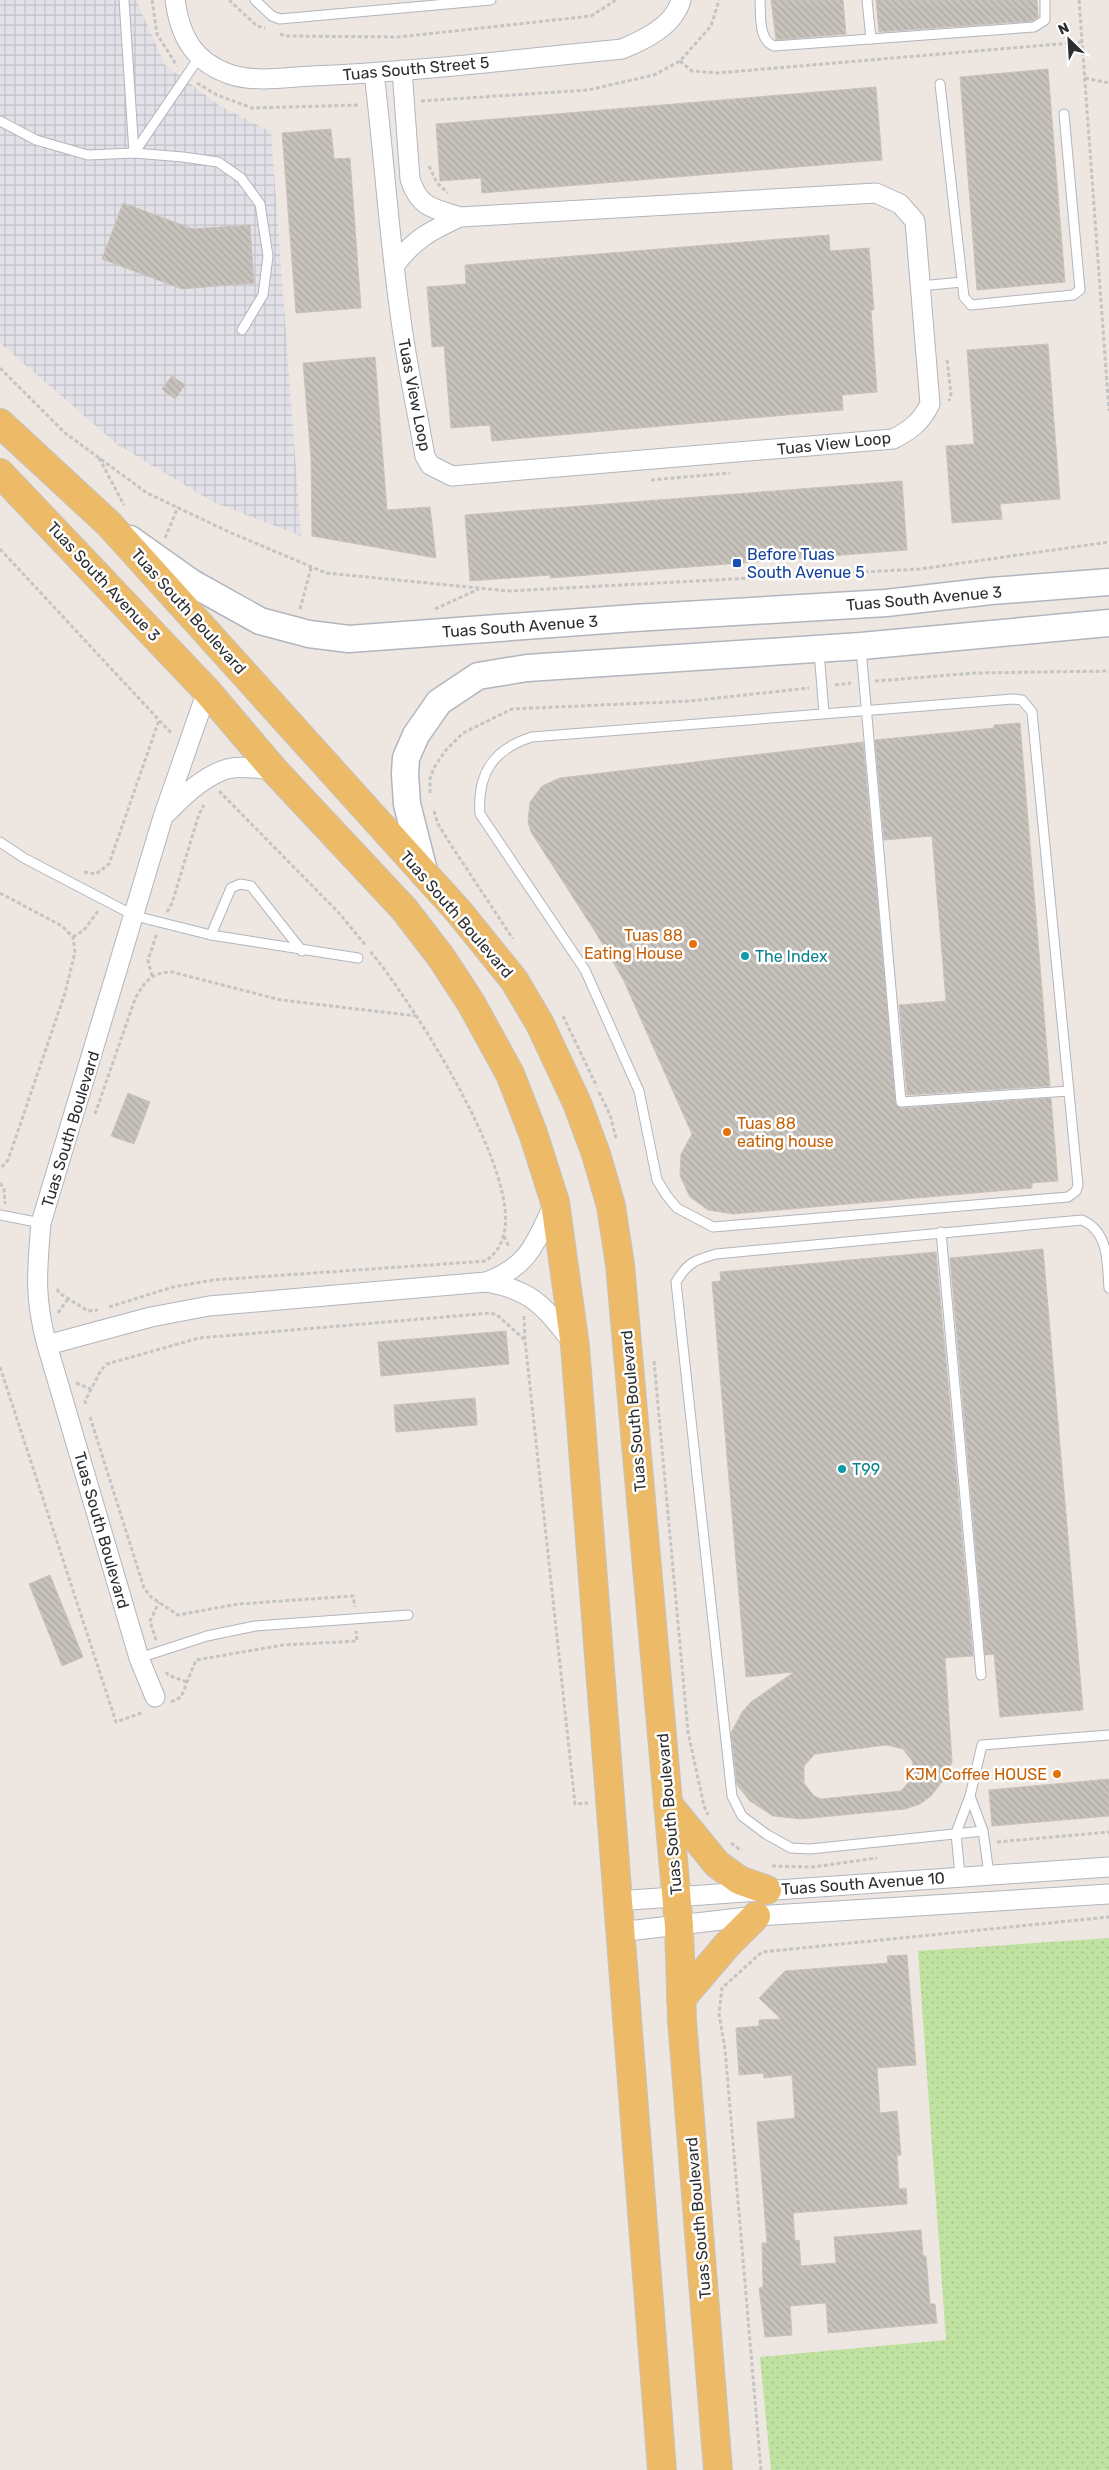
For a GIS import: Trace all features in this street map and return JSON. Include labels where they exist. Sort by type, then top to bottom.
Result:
[{"type":"main road","name":"Tuas South Avenue 3","points":[[0,423],[117,516]]},
{"type":"main road","name":"Tuas South Avenue 3","points":[[0,473],[207,691]]},
{"type":"main road","name":"Tuas South Boulevard","points":[[117,516],[425,876],[460,912],[514,980],[540,1024],[577,1103],[596,1154],[611,1206],[620,1264],[679,1926],[681,1999],[718,2470]]},
{"type":"main road","points":[[207,691],[274,770],[404,909],[441,957],[472,1003],[510,1074],[533,1133],[555,1202],[575,1346],[616,1901],[627,2014],[662,2470]]},
{"type":"main road","points":[[668,1804],[718,1864],[739,1880],[767,1890]]},
{"type":"main road","points":[[681,1999],[727,1945],[756,1916]]},
{"type":"street","name":"Tuas South Street 5","points":[[175,0],[178,23],[185,40],[200,56],[213,67],[231,75],[253,78],[374,73],[622,49],[646,40],[671,18],[681,0]]},
{"type":"street","name":"Tuas View Loop","points":[[402,70],[413,102],[410,179],[415,195],[422,202],[460,217]]},
{"type":"street","name":"Tuas View Loop","points":[[374,73],[394,266],[401,321],[425,456],[430,465],[452,476],[893,439],[911,429],[922,419],[930,404],[915,221],[900,204],[876,193],[460,217],[427,232],[404,252],[394,266]]},
{"type":"street","name":"Tuas South Avenue 3","points":[[117,516],[192,583],[260,621],[309,634],[349,639],[624,618],[886,604],[991,591],[1106,580]]},
{"type":"street","points":[[425,876],[407,804],[406,758],[416,735],[439,702],[478,676],[527,668],[1103,629]]},
{"type":"street","name":"Tuas South Boulevard","points":[[155,1697],[139,1658],[38,1314],[37,1290],[41,1223],[164,817],[207,691]]},
{"type":"street","points":[[164,817],[185,794],[214,785],[228,768],[244,767],[274,770]]},
{"type":"street","points":[[486,1282],[502,1275],[529,1254],[555,1202]]},
{"type":"street","points":[[47,1345],[151,1317],[209,1306],[486,1282],[512,1287],[540,1302],[575,1346]]},
{"type":"street","name":"Tuas South Avenue 10","points":[[616,1901],[1109,1867]]},
{"type":"street","name":"Tuas South Avenue 10","points":[[619,1932],[756,1916],[1109,1894]]},
{"type":"lane","points":[[124,0],[134,153]]},
{"type":"lane","points":[[255,0],[272,16],[280,20],[491,0]]},
{"type":"lane","points":[[760,0],[764,38],[767,43],[774,46],[1034,27],[1045,20],[1045,0]]},
{"type":"lane","points":[[867,0],[871,39]]},
{"type":"lane","points":[[134,153],[200,56]]},
{"type":"lane","points":[[940,84],[964,297],[971,306],[1073,295],[1080,290],[1064,114]]},
{"type":"lane","points":[[0,122],[36,140],[88,155],[134,153],[218,162],[241,178],[260,204],[268,256],[264,295],[242,330]]},
{"type":"lane","points":[[920,286],[962,282]]},
{"type":"lane","points":[[861,646],[901,1102],[1069,1092]]},
{"type":"lane","points":[[819,649],[824,713]]},
{"type":"lane","points":[[1013,699],[1022,700],[1032,712],[1078,1184],[1076,1191],[1068,1197],[714,1227],[677,1208],[666,1196],[658,1180],[639,1090],[585,970],[480,814],[479,798],[482,780],[489,766],[503,750],[517,741],[532,737],[866,711],[1013,699]]},
{"type":"lane","points":[[0,842],[24,858],[135,916],[211,935],[302,951],[358,958]]},
{"type":"lane","points":[[211,935],[231,888],[245,884],[251,886],[302,951]]},
{"type":"lane","points":[[0,1215],[41,1223]]},
{"type":"lane","points":[[983,1830],[810,1849],[791,1848],[766,1834],[742,1816],[732,1796],[676,1282],[683,1269],[693,1261],[716,1254],[1082,1220],[1093,1224],[1100,1231],[1105,1245],[1109,1288]]},
{"type":"lane","points":[[941,1232],[981,1675]]},
{"type":"lane","points":[[139,1658],[207,1636],[255,1626],[408,1615]]},
{"type":"lane","points":[[960,1876],[956,1833],[970,1796],[982,1745],[1109,1735]]},
{"type":"lane","points":[[970,1796],[983,1830],[989,1874]]},
{"type":"path","points":[[229,0],[256,26],[271,30]]},
{"type":"path","points":[[278,33],[286,36],[398,37],[591,16],[616,0]]},
{"type":"path","points":[[413,102],[588,90],[654,75],[680,61],[711,26],[719,0]]},
{"type":"path","points":[[1079,0],[1109,411]]},
{"type":"path","points":[[680,61],[692,71],[716,73],[1082,42]]},
{"type":"path","points":[[187,77],[217,95],[252,108],[378,104]]},
{"type":"path","points":[[1085,78],[1109,83]]},
{"type":"path","points":[[413,102],[422,111]]},
{"type":"path","points":[[426,161],[437,182],[449,194]]},
{"type":"path","points":[[946,358],[951,394],[947,409]]},
{"type":"path","points":[[0,368],[65,433],[147,493],[311,568],[326,573],[509,591],[920,569],[1109,542]]},
{"type":"path","points":[[99,458],[117,516]]},
{"type":"path","points":[[644,480],[731,473]]},
{"type":"path","points":[[162,543],[178,508]]},
{"type":"path","points":[[0,549],[187,750]]},
{"type":"path","points":[[298,617],[311,568]]},
{"type":"path","points":[[427,612],[445,606],[480,588]]},
{"type":"path","points":[[82,871],[96,874],[109,864],[160,720]]},
{"type":"path","points":[[214,785],[214,797]]},
{"type":"path","points":[[56,1285],[59,1293],[93,1311],[174,1286],[213,1280],[486,1261],[496,1252],[504,1236],[505,1214],[497,1172],[475,1116],[393,978],[339,913],[214,785]]},
{"type":"path","points":[[152,976],[148,960],[161,922],[172,904],[198,814],[208,802]]},
{"type":"path","points":[[0,893],[62,926],[73,937],[75,952],[65,993],[8,1160],[0,1170]]},
{"type":"path","points":[[93,1120],[135,999],[143,983],[152,976],[172,972],[281,1000],[416,1016]]},
{"type":"path","points":[[356,1618],[353,1596],[238,1604],[178,1615],[147,1594],[85,1401],[101,1370],[108,1364],[199,1338],[491,1313],[497,1315],[513,1328],[525,1340],[575,1804],[609,1801]]},
{"type":"path","points":[[762,2470],[725,2049],[719,2014],[722,1988],[762,1952],[1109,1917]]},
{"type":"shaded area","points":[[0,0],[136,0],[165,65],[220,106],[271,132],[301,536],[213,502],[118,445],[0,343]]},
{"type":"green space","points":[[1109,1938],[1109,2470],[771,2470],[760,2357],[946,2340],[918,1951]]},
{"type":"building","points":[[771,0],[843,0],[846,34],[776,40]]},
{"type":"building","points":[[876,0],[1037,0],[1038,17],[1032,21],[879,32]]},
{"type":"building","points":[[1048,69],[1065,282],[977,290],[960,77]]},
{"type":"building","points":[[876,87],[882,160],[482,193],[481,178],[440,181],[436,124]]},
{"type":"building","points":[[331,129],[334,159],[350,158],[361,308],[296,313],[282,133]]},
{"type":"building","points":[[123,203],[193,229],[250,225],[254,283],[182,289],[102,259]]},
{"type":"building","points":[[829,235],[830,251],[869,248],[874,310],[871,310],[877,392],[842,395],[843,410],[492,441],[490,425],[451,428],[444,346],[432,347],[427,287],[466,284],[465,265]]},
{"type":"building","points":[[1048,344],[1060,499],[1000,504],[1002,519],[952,523],[946,446],[974,444],[967,350]]},
{"type":"building","points":[[375,357],[387,510],[430,507],[436,558],[312,536],[311,458],[303,363]]},
{"type":"building","points":[[172,376],[185,385],[175,399],[162,389]]},
{"type":"building","points":[[902,481],[907,550],[550,578],[550,575],[470,581],[465,515]]},
{"type":"building","points":[[1020,723],[1050,1086],[907,1095],[899,1005],[946,1001],[932,836],[884,840],[875,740],[994,728],[994,725]]},
{"type":"building","name":"The Index","points":[[863,742],[896,1105],[901,1108],[1051,1098],[1058,1181],[1032,1183],[1032,1188],[733,1214],[708,1210],[690,1197],[680,1176],[681,1154],[692,1134],[623,979],[596,933],[531,832],[528,822],[530,802],[542,786],[560,778]]},
{"type":"building","points":[[128,1093],[150,1102],[134,1144],[111,1136]]},
{"type":"building","points":[[1043,1249],[1083,1710],[1000,1717],[994,1654],[985,1655],[950,1258]]},
{"type":"building","name":"T99","points":[[936,1252],[973,1656],[945,1658],[952,1761],[948,1774],[931,1796],[920,1804],[905,1809],[801,1819],[773,1816],[750,1801],[737,1785],[731,1733],[742,1712],[751,1702],[794,1672],[746,1677],[712,1282],[721,1281],[720,1272]],"holes":[[[887,1745],[903,1749],[913,1762],[912,1778],[901,1791],[821,1799],[814,1796],[804,1783],[804,1766],[815,1754]]]},
{"type":"building","points":[[506,1331],[509,1364],[381,1376],[378,1342]]},
{"type":"building","points":[[475,1398],[477,1425],[396,1432],[394,1405]]},
{"type":"building","points":[[50,1575],[83,1657],[62,1666],[29,1584]]},
{"type":"building","points":[[1109,1779],[1109,1816],[992,1826],[989,1790]]},
{"type":"building","points":[[907,1955],[916,2065],[877,2068],[880,2113],[897,2111],[901,2155],[897,2155],[899,2189],[906,2188],[907,2204],[793,2213],[795,2241],[799,2240],[801,2266],[836,2263],[834,2237],[921,2230],[923,2256],[926,2256],[930,2304],[935,2304],[937,2323],[828,2333],[826,2303],[790,2306],[792,2335],[765,2337],[759,2288],[763,2287],[762,2243],[767,2243],[757,2122],[795,2118],[792,2075],[764,2078],[763,2073],[739,2075],[736,2028],[759,2026],[759,2020],[781,2019],[759,1998],[785,1971],[888,1963],[887,1956]]},
{"type":"place","name":"Before Tuas South Avenue 5","points":[[737,563]]},
{"type":"place","name":"Tuas 88 Eating House","points":[[693,944]]},
{"type":"place","name":"The Index","points":[[745,956]]},
{"type":"place","name":"Tuas 88 eating house","points":[[727,1132]]},
{"type":"place","name":"T99","points":[[842,1469]]},
{"type":"place","name":"KJM Coffee HOUSE","points":[[1057,1774]]}]
